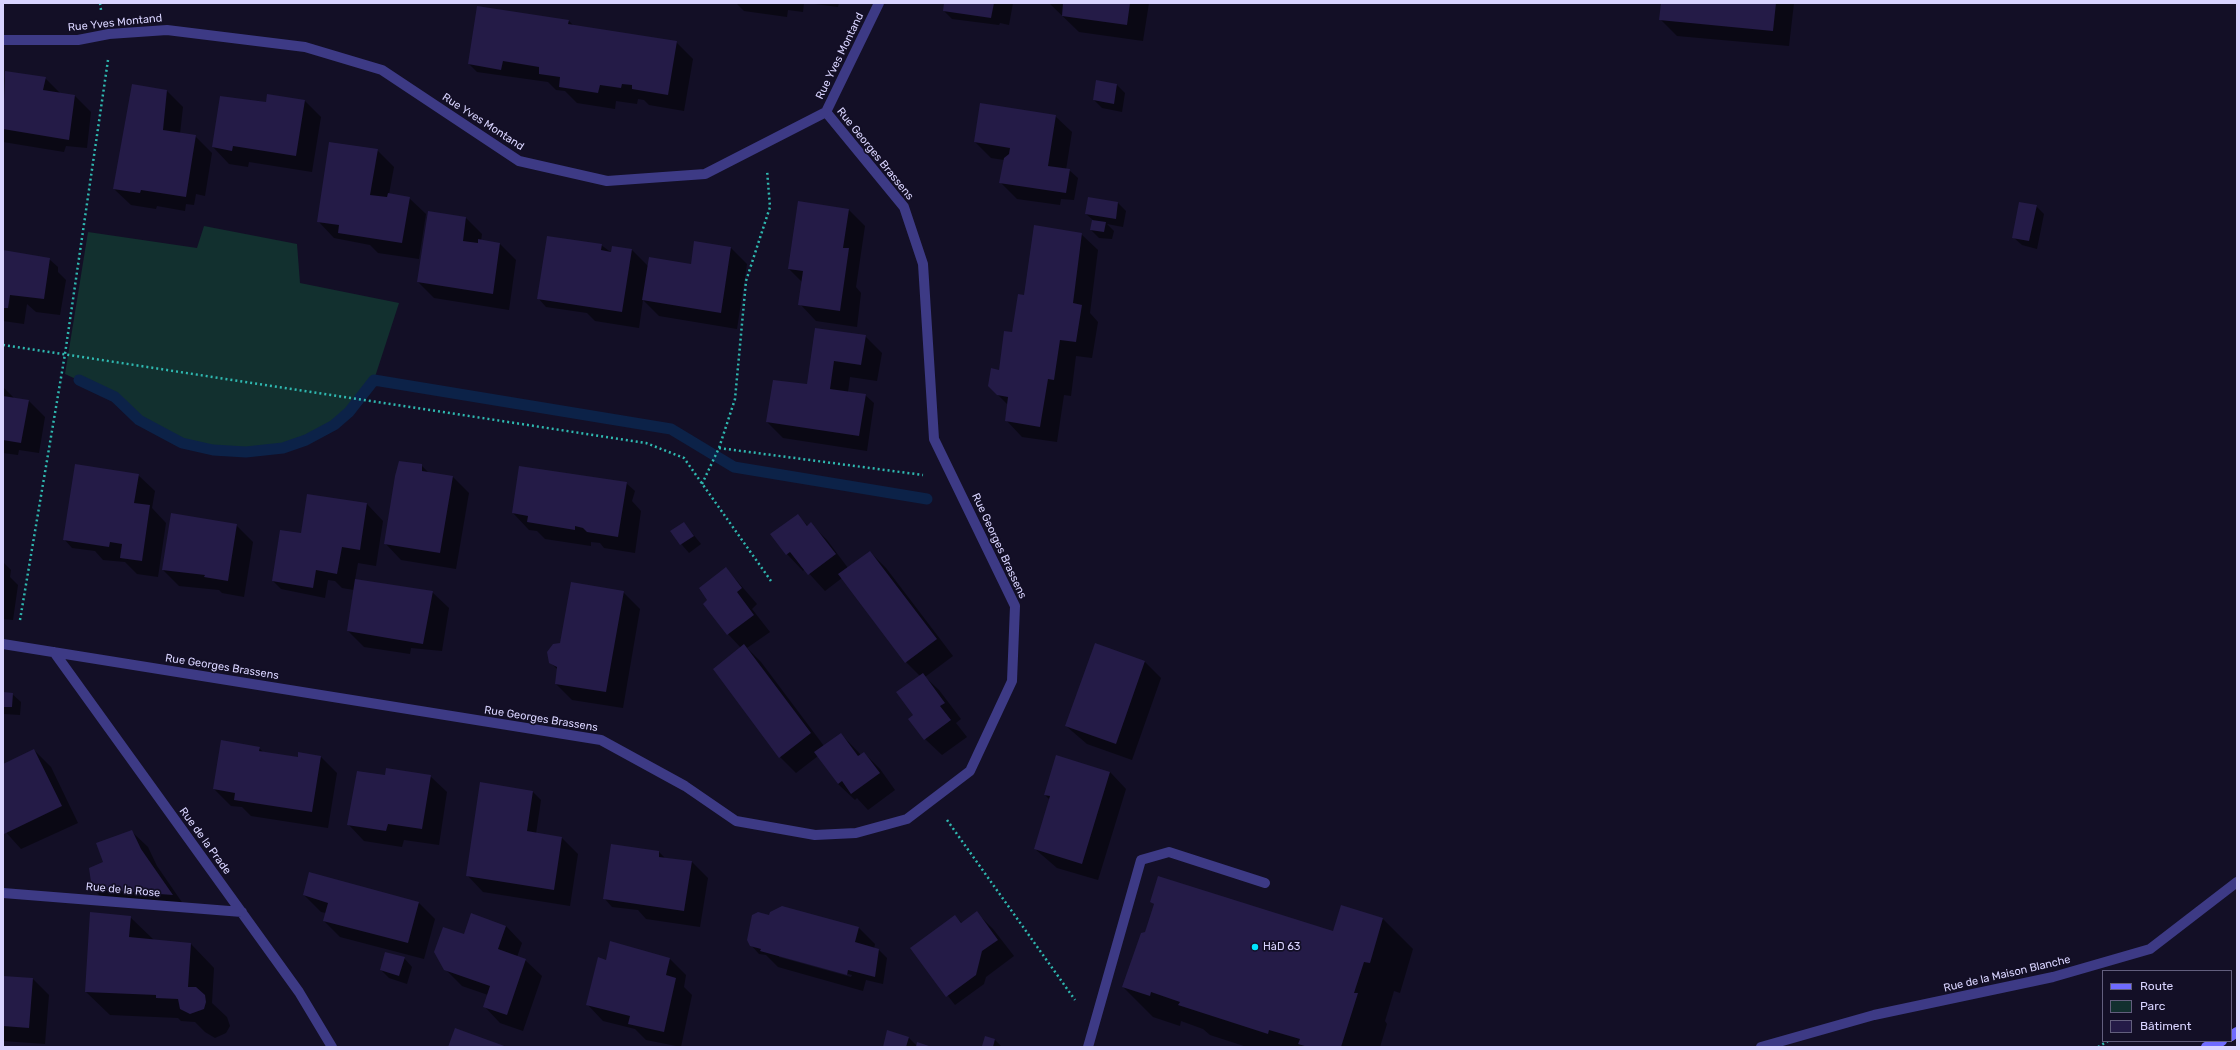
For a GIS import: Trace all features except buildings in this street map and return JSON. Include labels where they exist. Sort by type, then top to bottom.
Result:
[{"type":"main road","points":[[2206,1047],[2219,1042]]},
{"type":"street","name":"Rue Yves Montand","points":[[3,40],[78,40],[109,34],[167,30],[304,47],[382,70],[519,161],[607,181],[705,174],[826,112],[879,3]]},
{"type":"street","name":"Rue Georges Brassens","points":[[3,644],[601,740],[685,786],[736,821],[815,835],[856,833],[907,820],[970,771],[1012,682],[1015,606],[934,439],[923,264],[904,208],[826,112]]},
{"type":"street","name":"Rue de la Prade","points":[[54,652],[299,992],[332,1047]]},
{"type":"street","points":[[1088,1047],[1141,860],[1169,852],[1265,883]]},
{"type":"street","name":"Rue de la Maison Blanche","points":[[1761,1047],[1874,1015],[2053,977],[2150,949],[2237,882]]},
{"type":"street","name":"Rue de la Rose","points":[[3,893],[242,912]]},
{"type":"path","points":[[15,646],[65,354],[108,64],[109,34]]},
{"type":"path","points":[[702,484],[719,448],[735,399],[746,281],[770,208],[763,144]]},
{"type":"path","points":[[3,344],[646,443],[684,458],[771,581]]},
{"type":"path","points":[[719,448],[954,479]]},
{"type":"path","points":[[933,800],[1094,1026]]},
{"type":"green space","points":[[204,226],[297,244],[300,283],[399,303],[374,380],[349,412],[334,425],[306,440],[283,448],[246,452],[213,450],[182,443],[139,420],[115,397],[65,374],[88,232],[197,248]]},
{"type":"waterway","points":[[79,380],[115,397],[139,420],[182,443],[213,450],[246,452],[283,448],[306,440],[334,425],[349,412],[374,380],[671,429],[734,467],[927,499]]},
{"type":"place","name":"HàD 63","points":[[1255,947]]}]
